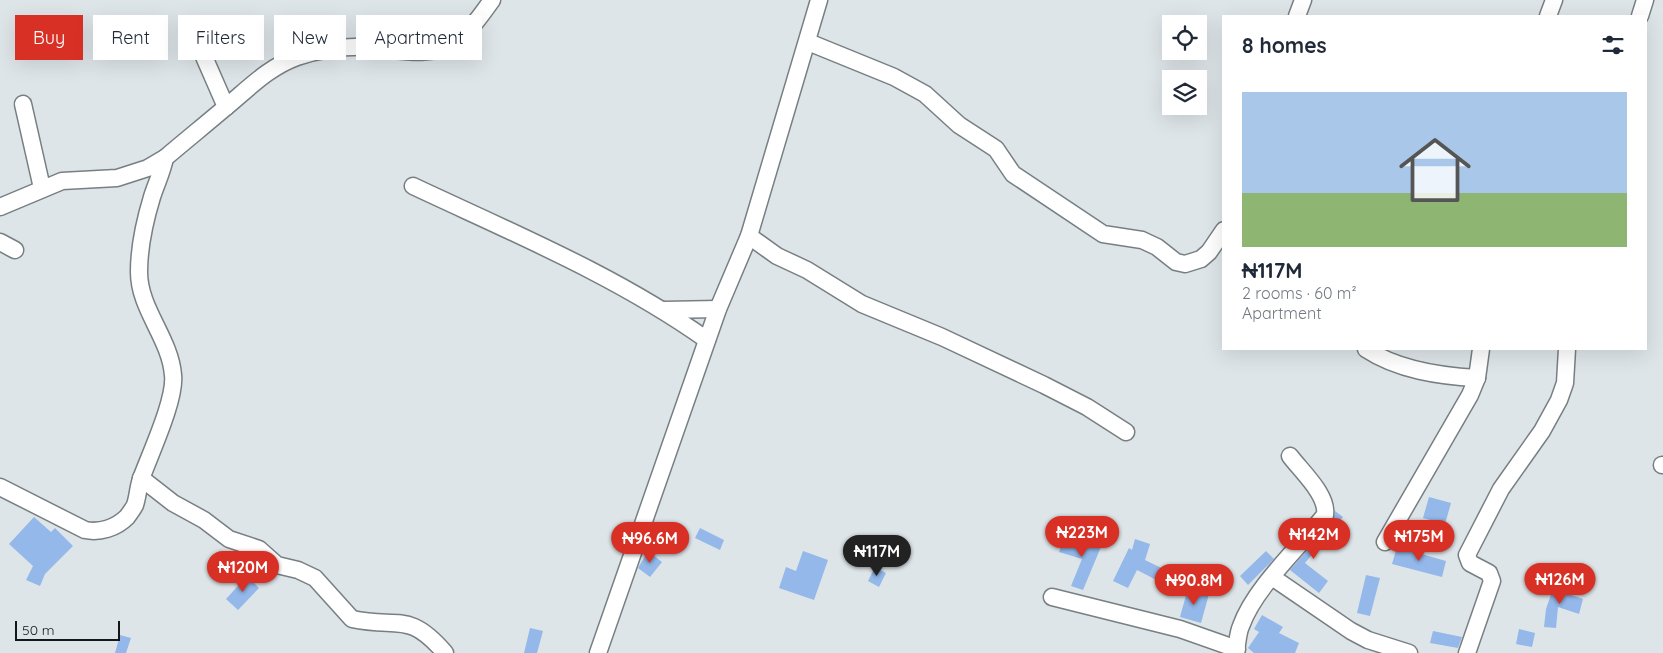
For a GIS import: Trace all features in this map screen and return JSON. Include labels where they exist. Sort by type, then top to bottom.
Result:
[{"type":"street","points":[[0,207],[42,188],[76,179],[117,178],[148,168],[165,158],[279,64],[321,50],[370,47],[416,52],[445,47],[465,33],[492,0]]},
{"type":"street","points":[[598,653],[718,309],[749,236],[819,0]]},
{"type":"street","points":[[1296,15],[1302,0]]},
{"type":"street","points":[[1548,15],[1554,0]]},
{"type":"street","points":[[1640,15],[1645,0]]},
{"type":"street","points":[[808,42],[894,77],[925,94],[959,125],[996,149],[1013,174],[1103,234],[1142,240],[1157,247],[1170,259],[1185,264],[1205,255],[1222,233]]},
{"type":"street","points":[[205,60],[226,107]]},
{"type":"street","points":[[22,104],[42,188]]},
{"type":"street","points":[[0,487],[85,530],[93,531],[109,528],[125,519],[135,505],[142,478],[174,386],[172,365],[167,347],[140,287],[139,262],[152,199],[161,179],[165,158]]},
{"type":"street","points":[[148,168],[161,179]]},
{"type":"street","points":[[413,186],[525,238],[664,310],[707,340]]},
{"type":"street","points":[[749,236],[777,256],[807,270],[862,304],[942,337],[1044,385],[1087,407],[1126,432]]},
{"type":"street","points":[[0,242],[15,250]]},
{"type":"street","points":[[664,310],[718,309]]},
{"type":"street","points":[[1368,350],[1390,362],[1413,369],[1477,378]]},
{"type":"street","points":[[1385,542],[1470,395],[1477,378],[1481,350]]},
{"type":"street","points":[[1467,653],[1492,581],[1489,573],[1470,563],[1467,554],[1501,489],[1552,414],[1566,382],[1567,350]]},
{"type":"street","points":[[1052,597],[1180,629],[1236,651],[1241,626],[1272,577],[1325,515],[1326,508],[1322,499],[1290,456]]},
{"type":"street","points":[[142,478],[173,503],[204,520],[229,539],[258,549],[277,565],[298,570],[315,578],[352,619],[416,627],[430,636],[445,653]]},
{"type":"street","points":[[1272,577],[1351,631],[1368,640],[1409,653]]},
{"type":"building","points":[[1429,497],[1451,503],[1445,524],[1423,518]]},
{"type":"building","points":[[1335,511],[1343,517],[1305,563],[1328,581],[1319,593],[1290,570],[1333,521]]},
{"type":"building","points":[[34,517],[51,532],[55,528],[73,546],[45,574],[40,586],[26,580],[33,566],[9,544]]},
{"type":"building","points":[[700,528],[724,540],[720,550],[695,538]]},
{"type":"building","points":[[1091,537],[1103,542],[1083,590],[1071,586],[1082,559],[1059,552],[1064,538],[1088,545]]},
{"type":"building","points":[[1135,539],[1150,544],[1145,560],[1178,576],[1172,588],[1137,570],[1128,588],[1113,581],[1129,548],[1132,550]]},
{"type":"building","points":[[1397,547],[1446,561],[1442,577],[1392,564]]},
{"type":"building","points":[[648,551],[662,562],[650,577],[638,568]]},
{"type":"building","points":[[803,551],[828,560],[814,600],[779,588],[786,567],[796,571]]},
{"type":"building","points":[[1266,551],[1274,559],[1248,585],[1240,576]]},
{"type":"building","points":[[875,567],[886,573],[879,587],[868,581]]},
{"type":"building","points":[[1366,575],[1380,578],[1370,616],[1357,613]]},
{"type":"building","points":[[247,576],[259,588],[238,610],[226,599]]},
{"type":"building","points":[[1556,580],[1560,581],[1559,591],[1583,599],[1579,614],[1558,607],[1556,628],[1544,627],[1546,609]]},
{"type":"building","points":[[1188,588],[1209,594],[1201,623],[1180,617]]},
{"type":"building","points":[[1262,615],[1283,627],[1279,633],[1299,643],[1295,653],[1254,653],[1248,648],[1259,632],[1254,629]]},
{"type":"building","points":[[530,628],[543,631],[537,653],[524,653]]},
{"type":"building","points":[[1519,629],[1535,633],[1532,647],[1516,644]]},
{"type":"building","points":[[1433,631],[1462,637],[1458,648],[1430,643]]},
{"type":"building","points":[[120,635],[131,638],[126,653],[115,653]]}]
